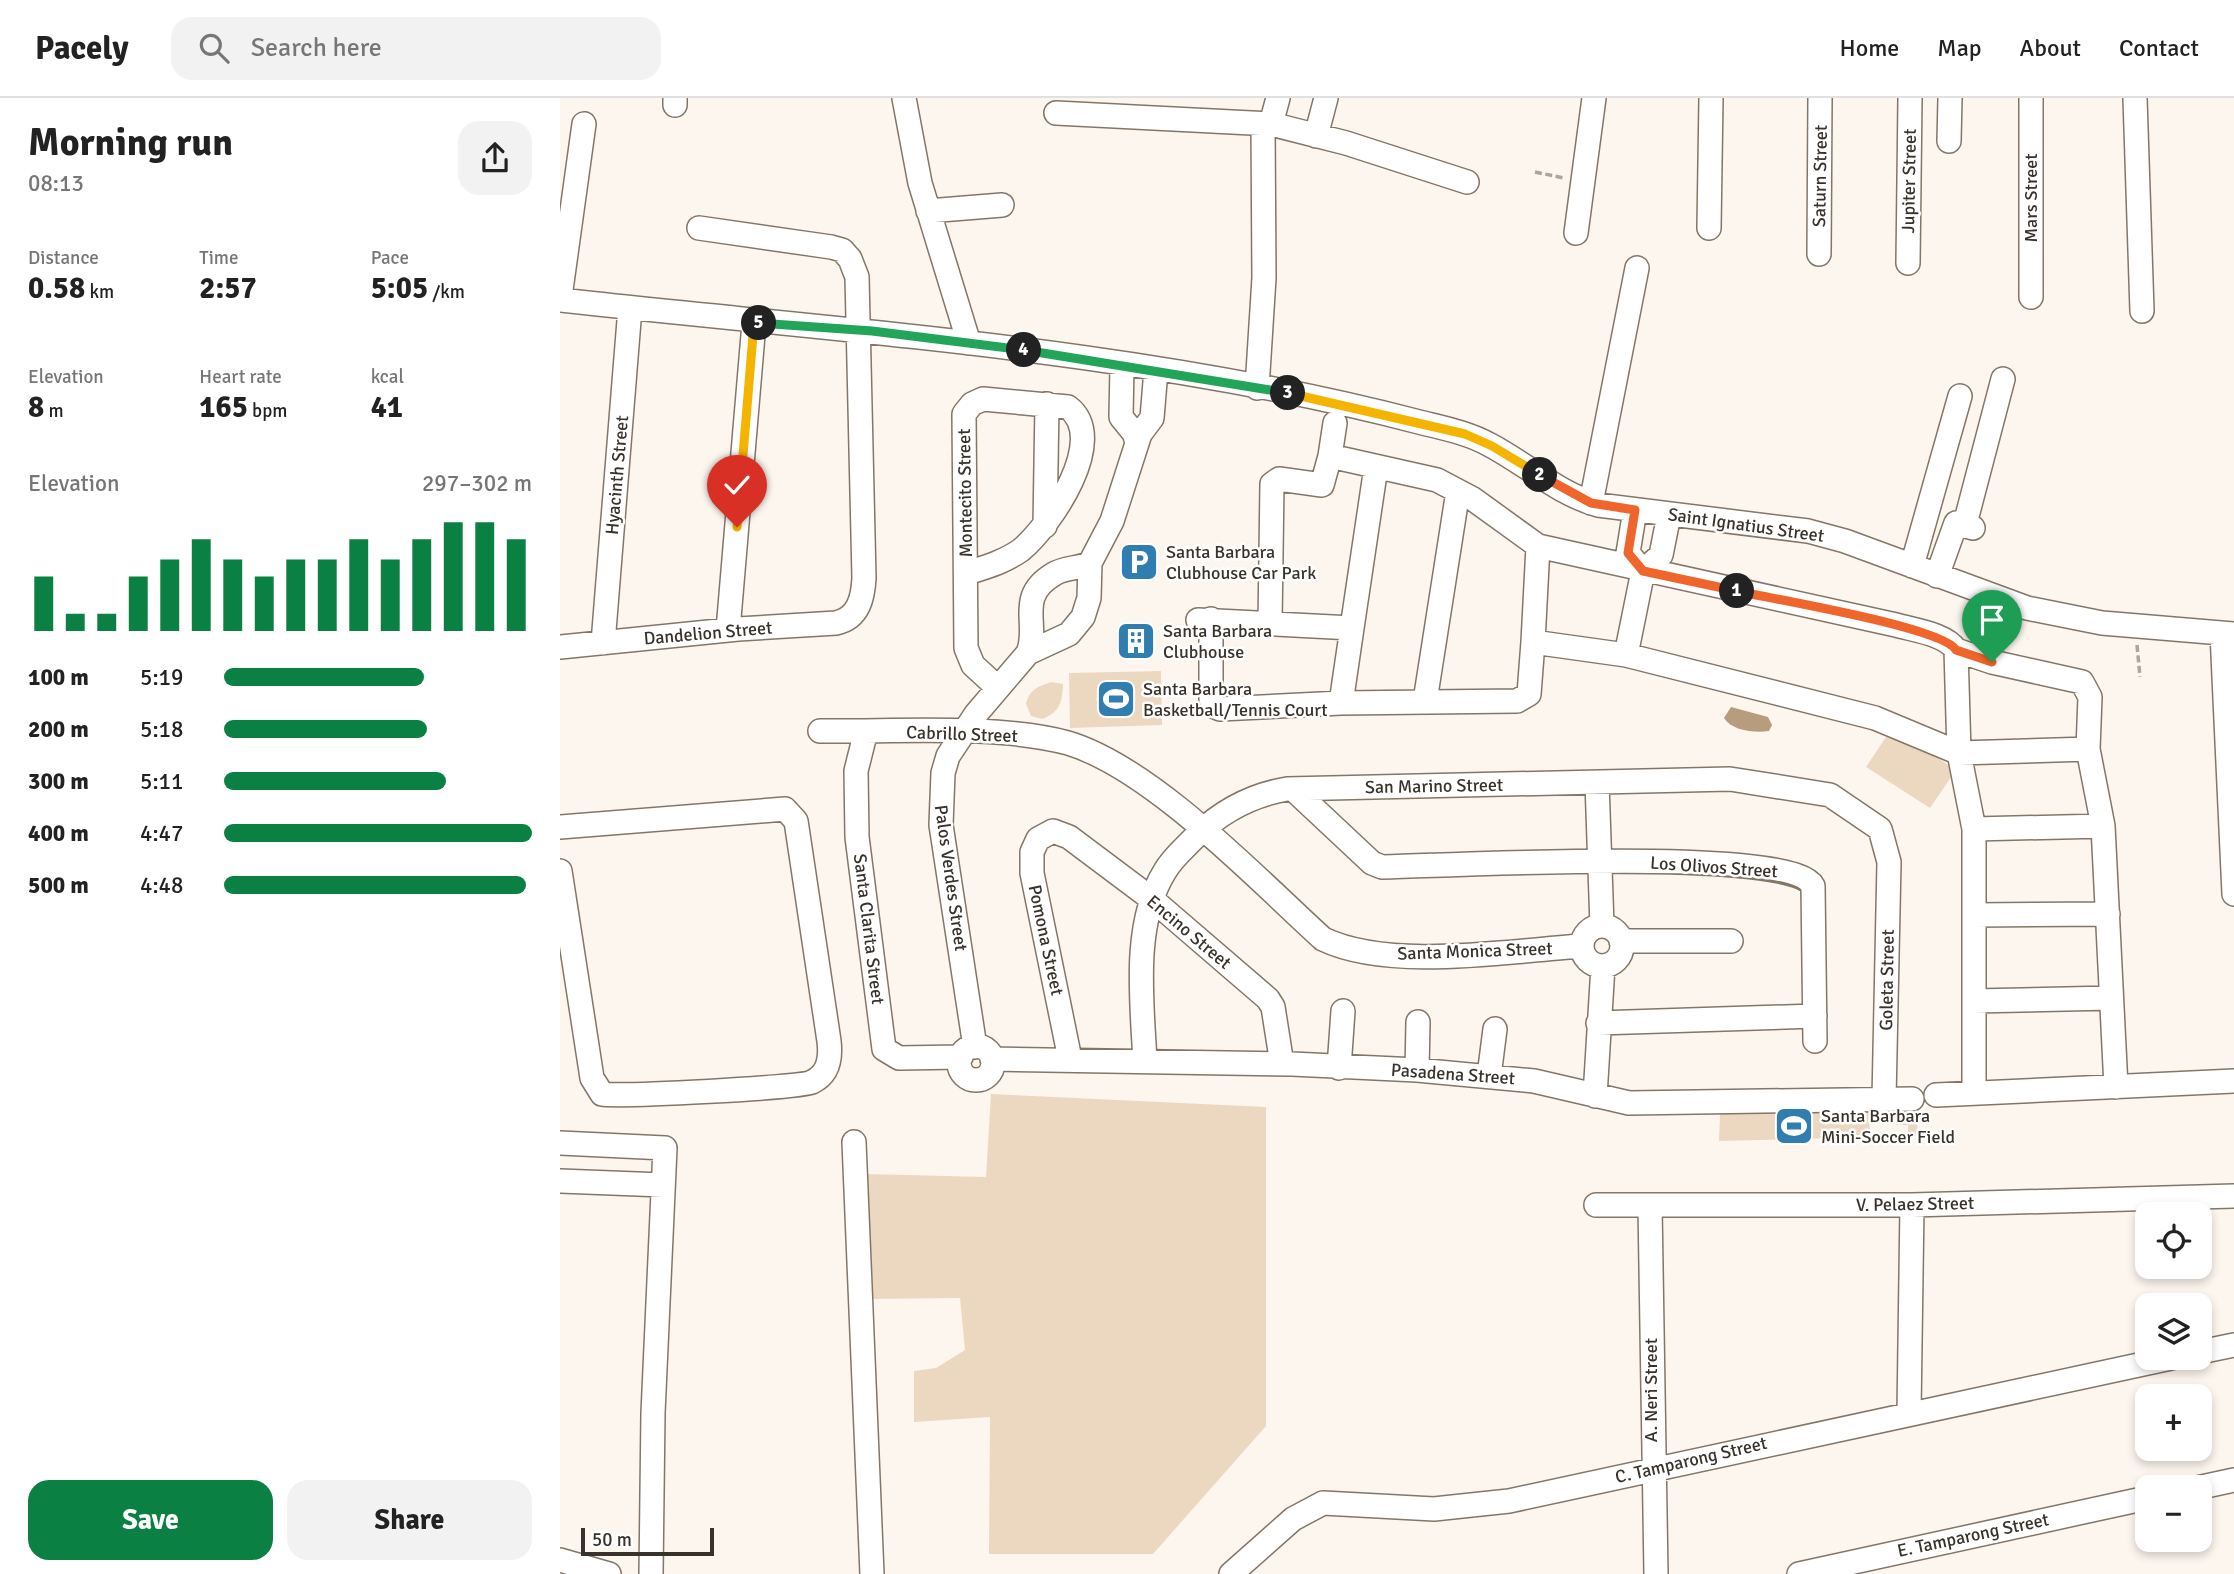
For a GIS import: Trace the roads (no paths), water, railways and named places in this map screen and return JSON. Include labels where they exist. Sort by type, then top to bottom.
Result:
[{"type":"street","points":[[904,98],[913,153],[969,343]]},
{"type":"street","points":[[1257,388],[1264,278],[1267,125],[1278,98]]},
{"type":"street","points":[[1316,136],[1325,98]]},
{"type":"street","points":[[1576,233],[1594,98]]},
{"type":"street","points":[[1709,228],[1711,98]]},
{"type":"street","name":"Saturn Street","points":[[1819,254],[1820,98]]},
{"type":"street","name":"Jupiter Street","points":[[1908,264],[1910,98]]},
{"type":"street","points":[[1950,98],[1950,141]]},
{"type":"street","name":"Mars Street","points":[[2031,98],[2031,297]]},
{"type":"street","points":[[2135,99],[2142,311]]},
{"type":"street","points":[[1056,113],[1110,107],[1267,125],[1316,136],[1467,182]]},
{"type":"street","points":[[560,299],[584,124]]},
{"type":"street","points":[[929,211],[1002,205]]},
{"type":"street","points":[[699,228],[842,250],[850,259],[857,277],[858,330]]},
{"type":"street","points":[[1591,503],[1637,268]]},
{"type":"street","name":"Saint Ignatius Street","points":[[560,299],[754,323],[858,330],[969,343],[1156,370],[1331,401],[1465,434],[1492,446],[1591,503],[1820,533],[2002,599],[2102,623],[2228,634]]},
{"type":"street","name":"Hyacinth Street","points":[[603,643],[630,308]]},
{"type":"street","points":[[728,630],[754,323]]},
{"type":"street","name":"Dandelion Street","points":[[560,647],[728,630],[836,623],[853,613],[860,605],[864,578],[858,330]]},
{"type":"street","points":[[1122,365],[1121,418],[1134,433],[1137,442]]},
{"type":"street","name":"Palos Verdes Street","points":[[976,1054],[944,848],[940,801],[948,756],[963,733],[1028,653],[1059,640],[1076,627],[1090,598],[1090,563],[1112,521],[1137,442],[1152,418],[1156,370]]},
{"type":"street","points":[[1937,576],[1955,525],[1972,527],[2003,379]]},
{"type":"street","points":[[1912,566],[1960,396]]},
{"type":"street","name":"Montecito Street","points":[[967,573],[1011,556],[1045,526],[1071,485],[1083,436],[1082,426],[1073,411],[1046,404],[983,398],[972,404],[964,414],[966,648],[972,665],[998,688]]},
{"type":"street","points":[[1045,526],[1046,404]]},
{"type":"street","points":[[1270,624],[1272,484],[1279,479],[1322,485],[1335,423]]},
{"type":"street","points":[[1330,456],[1437,480],[1458,491],[1538,546],[1896,625],[1953,645],[1956,650],[1958,753],[1974,829],[1974,1093]]},
{"type":"street","points":[[1341,703],[1376,467]]},
{"type":"street","points":[[1425,701],[1458,491]]},
{"type":"street","points":[[1635,510],[1628,553],[1643,571]]},
{"type":"street","points":[[1626,655],[1643,571],[1660,558],[1668,515]]},
{"type":"street","points":[[1352,628],[1205,619],[1211,699],[1216,708],[1524,698],[1529,694],[1538,546]]},
{"type":"street","points":[[1028,653],[1031,640],[1029,613],[1039,586],[1058,572],[1090,563]]},
{"type":"street","points":[[1989,625],[2002,599]]},
{"type":"street","points":[[2228,634],[2234,894]]},
{"type":"street","points":[[1533,642],[1626,655],[1875,718],[1958,753],[2088,749]]},
{"type":"street","points":[[1956,650],[1992,662],[2082,682],[2090,697],[2088,749],[2103,826],[2116,1087]]},
{"type":"street","name":"Cabrillo Street","points":[[820,731],[1008,733],[1069,744],[1123,768],[1203,830]]},
{"type":"street","name":"Santa Clarita Street","points":[[866,732],[856,771],[857,837],[884,1049],[899,1058],[976,1054]]},
{"type":"street","name":"San Marino Street","points":[[1145,1061],[1140,970],[1142,948],[1158,883],[1172,860],[1203,830],[1238,805],[1278,791],[1723,779],[1824,793],[1880,829],[1889,862]]},
{"type":"street","points":[[1597,783],[1602,926]]},
{"type":"street","name":"Los Olivos Street","points":[[1293,789],[1379,867],[1599,861],[1710,862],[1798,873],[1814,886],[1815,1041]]},
{"type":"street","points":[[560,827],[785,809],[792,814],[796,821],[831,1055],[826,1071],[811,1083],[602,1094],[592,1078],[560,871]]},
{"type":"street","points":[[1974,829],[2103,826]]},
{"type":"street","name":"Santa Monica Street","points":[[1203,830],[1323,939],[1340,947],[1370,953],[1417,955],[1581,946]]},
{"type":"street","name":"Encino Street","points":[[1053,831],[1069,837],[1153,901],[1242,976],[1273,1007],[1282,1064]]},
{"type":"street","name":"Pomona Street","points":[[1053,831],[1038,839],[1032,852],[1032,873],[1070,1059]]},
{"type":"street","name":"Goleta Street","points":[[1884,1099],[1889,862]]},
{"type":"street","points":[[1975,915],[2108,914]]},
{"type":"street","points":[[1602,926],[1615,931],[1621,941],[1619,956],[1603,966],[1590,962],[1581,946],[1590,930],[1602,926]]},
{"type":"street","points":[[1621,941],[1731,942]]},
{"type":"street","points":[[1595,1096],[1603,966]]},
{"type":"street","points":[[1974,1001],[2112,998]]},
{"type":"street","points":[[1339,1068],[1343,1011]]},
{"type":"street","points":[[1598,1023],[1815,1016]]},
{"type":"street","points":[[1417,1070],[1418,1022]]},
{"type":"street","points":[[1489,1076],[1495,1029]]},
{"type":"street","name":"Pasadena Street","points":[[976,1054],[1417,1070],[1534,1081],[1629,1103],[1912,1099]]},
{"type":"street","points":[[1936,1095],[2234,1081]]},
{"type":"street","points":[[854,1142],[872,1574]]},
{"type":"street","points":[[560,1143],[665,1148],[653,1413],[651,1574]]},
{"type":"street","points":[[560,1181],[663,1185]]},
{"type":"street","name":"V. Pelaez Street","points":[[1596,1205],[1912,1205],[2234,1196]]},
{"type":"street","points":[[1909,1413],[1912,1205]]},
{"type":"street","name":"A. Neri Street","points":[[1650,1206],[1652,1468],[1656,1574]]},
{"type":"street","points":[[2212,1350],[2234,1345]]},
{"type":"street","name":"C. Tamparong Street","points":[[1231,1574],[1293,1518],[1323,1503],[1456,1508],[1544,1494],[1652,1468],[2135,1366]]},
{"type":"street","points":[[2212,1485],[2234,1480]]},
{"type":"street","name":"E. Tamparong Street","points":[[1799,1574],[2135,1501]]},
{"type":"street","points":[[560,1560],[609,1574]]},
{"type":"place","name":"Santa Barbara Clubhouse Car Park","points":[[1139,562]]},
{"type":"place","name":"Santa Barbara Clubhouse","points":[[1136,641]]},
{"type":"place","name":"Santa Barbara Basketball/Tennis Court","points":[[1116,699]]},
{"type":"place","name":"Santa Barbara Mini-Soccer Field","points":[[1794,1126]]}]
